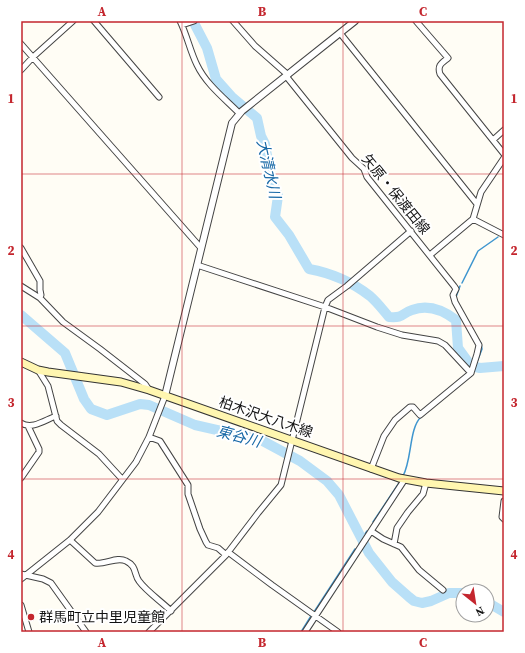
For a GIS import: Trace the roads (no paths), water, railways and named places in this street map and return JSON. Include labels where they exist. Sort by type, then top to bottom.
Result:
[{"type":"main road","name":"柏木沢大八木線","points":[[21,362],[38,370],[121,382],[149,390],[371,469],[405,479],[426,483],[504,491]]},
{"type":"street","points":[[21,70],[32,57],[73,21]]},
{"type":"street","points":[[94,21],[159,97]]},
{"type":"street","name":"矢原・保渡田線","points":[[233,21],[255,46],[287,75],[352,158],[364,169],[367,177],[430,255],[473,219]]},
{"type":"street","points":[[23,576],[70,540],[98,512],[136,462],[149,437],[165,396],[231,126],[241,112],[355,21]]},
{"type":"street","points":[[416,21],[448,58],[440,65],[440,74],[504,154]]},
{"type":"street","points":[[193,22],[181,23],[197,65],[214,89],[241,112]]},
{"type":"street","points":[[340,33],[477,204]]},
{"type":"street","points":[[21,44],[201,248]]},
{"type":"street","points":[[493,140],[504,130]]},
{"type":"street","points":[[504,158],[481,192],[473,219],[504,235]]},
{"type":"street","points":[[149,632],[227,553],[281,485],[328,300],[347,286],[411,231]]},
{"type":"street","points":[[21,248],[40,281],[40,298]]},
{"type":"street","points":[[371,469],[384,436],[395,420],[408,407],[413,407],[420,415],[471,372],[475,361],[479,345],[454,302],[453,295],[456,289],[430,255]]},
{"type":"street","points":[[197,265],[325,307],[402,335],[438,342],[445,345],[471,372]]},
{"type":"street","points":[[21,286],[40,298],[63,322],[120,364],[145,384],[149,390]]},
{"type":"street","points":[[38,370],[48,386],[57,421],[99,454],[122,479]]},
{"type":"street","points":[[21,423],[32,426],[56,416]]},
{"type":"street","points":[[21,478],[39,452],[28,426]]},
{"type":"street","points":[[149,437],[160,442],[188,485],[188,494],[200,529],[208,545],[227,553],[338,632]]},
{"type":"street","points":[[305,632],[405,479]]},
{"type":"street","points":[[394,544],[397,528],[423,494],[426,483]]},
{"type":"street","points":[[504,501],[502,517],[504,519]]},
{"type":"street","points":[[370,533],[401,547],[419,570],[443,590]]},
{"type":"street","points":[[70,540],[95,563],[99,564],[121,560],[126,561],[136,570],[138,580],[171,611]]},
{"type":"street","points":[[23,576],[43,579],[51,584],[86,632]]},
{"type":"street","points":[[21,605],[29,632]]},
{"type":"waterway","name":"大清水川","points":[[193,21],[207,48],[216,79],[232,97],[257,118],[261,136],[265,144],[271,179],[278,196],[275,217],[289,235],[309,269],[325,273],[356,286],[373,298],[389,317],[400,316],[408,311],[418,308],[430,308],[446,313],[456,320],[458,348],[471,366],[480,368],[504,366]]},
{"type":"waterway","points":[[462,283],[478,251],[498,237]]},
{"type":"waterway","points":[[456,297],[460,286]]},
{"type":"waterway","name":"東谷川","points":[[21,315],[65,353],[84,399],[91,409],[107,415],[140,404],[149,405],[195,425],[261,440],[300,461],[327,481],[339,495],[369,553],[392,582],[414,601],[422,603],[431,601],[449,593],[455,593]]},
{"type":"waterway","points":[[477,362],[482,349],[481,343]]},
{"type":"waterway","points":[[403,476],[408,462],[414,429],[421,417]]},
{"type":"waterway","points":[[373,522],[399,483]]},
{"type":"waterway","name":"東谷川","points":[[359,543],[367,531]]},
{"type":"waterway","points":[[314,612],[355,549]]},
{"type":"waterway","name":"東谷川","points":[[495,607],[504,612]]},
{"type":"waterway","points":[[301,632],[311,616]]},
{"type":"place","name":"群馬町立中里児童館","points":[[31,617]]}]
